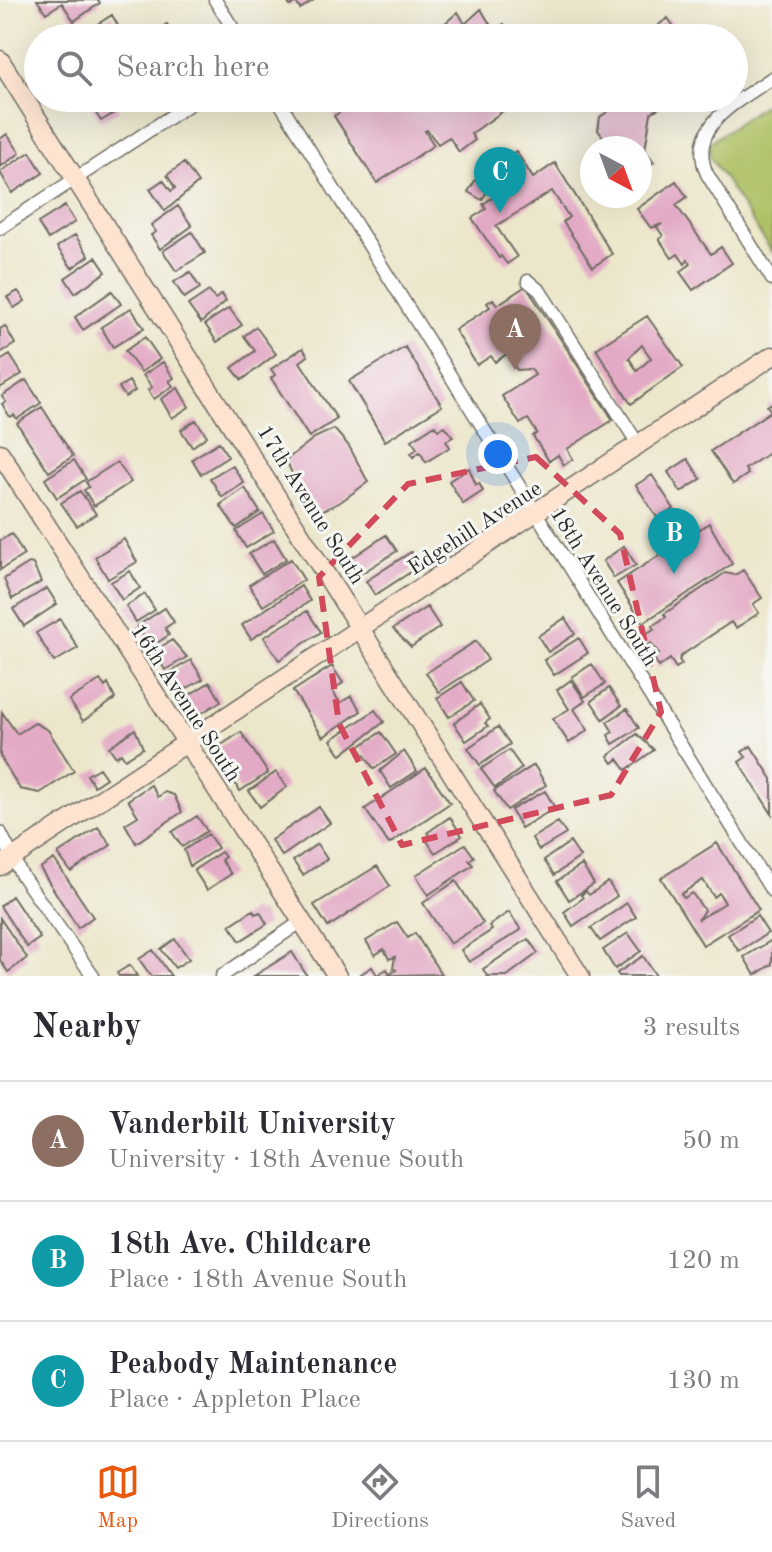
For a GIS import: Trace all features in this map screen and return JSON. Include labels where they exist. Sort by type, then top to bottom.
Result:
[{"type":"main road","name":"17th Avenue South","points":[[0,60],[24,98]]},
{"type":"main road","name":"17th Avenue South","points":[[33,112],[580,976]]},
{"type":"main road","name":"Edgehill Avenue","points":[[7,862],[184,742],[640,447],[772,356]]},
{"type":"main road","name":"16th Avenue South","points":[[0,453],[337,976]]},
{"type":"street","points":[[215,0],[230,24]]},
{"type":"street","points":[[748,96],[772,78]]},
{"type":"street","points":[[0,228],[177,112]]},
{"type":"street","name":"18th Avenue South","points":[[286,112],[772,891]]},
{"type":"street","points":[[727,112],[710,125],[701,155],[707,174],[772,279]]},
{"type":"street","points":[[528,281],[540,291],[640,447]]},
{"type":"street","points":[[0,832],[7,862],[21,874],[93,976]]},
{"type":"street","points":[[222,976],[302,921]]},
{"type":"highlighted area","points":[[536,457],[620,534],[661,712],[611,795],[402,845],[339,724],[319,577],[408,484]]},
{"type":"green space","points":[[772,99],[772,252],[710,157],[709,143]]},
{"type":"building","points":[[37,0],[98,0],[100,3],[74,21],[62,3],[46,13]]},
{"type":"building","points":[[286,0],[314,0],[300,9],[296,2],[290,6]]},
{"type":"building","points":[[481,9],[490,24],[465,24]]},
{"type":"building","points":[[458,12],[465,24],[444,24]]},
{"type":"building","points":[[112,15],[117,24],[98,24]]},
{"type":"building","points":[[95,112],[116,112],[101,121]]},
{"type":"building","points":[[340,112],[502,112],[471,134],[475,140],[459,152],[449,137],[438,144],[425,131],[434,145],[377,183],[334,116]]},
{"type":"building","points":[[607,112],[653,112],[647,136],[602,136],[598,130],[600,117]]},
{"type":"building","points":[[7,134],[20,153],[0,167],[0,139]]},
{"type":"building","points":[[516,151],[533,178],[555,163],[580,203],[580,208],[583,208],[612,254],[593,267],[563,222],[569,217],[552,191],[496,226],[517,257],[507,264],[501,256],[499,258],[472,218],[486,209],[483,204],[510,186],[513,191],[522,185],[504,158]]},
{"type":"building","points":[[30,152],[43,173],[12,193],[0,172]]},
{"type":"building","points":[[184,163],[198,183],[165,211],[150,189],[163,180],[171,191],[175,188],[167,175]]},
{"type":"building","points":[[481,171],[494,179],[482,200],[468,192]]},
{"type":"building","points":[[676,181],[687,197],[676,205],[711,254],[721,247],[732,263],[693,290],[680,272],[691,264],[688,260],[685,264],[678,254],[672,258],[659,239],[663,236],[657,227],[662,224],[651,228],[637,209],[652,208],[652,198]]},
{"type":"building","points":[[65,206],[75,222],[48,239],[38,223]]},
{"type":"building","points":[[178,206],[192,226],[160,249],[151,235],[156,232],[151,225]]},
{"type":"building","points":[[192,232],[205,253],[176,271],[163,251]]},
{"type":"building","points":[[75,235],[89,256],[72,268],[57,247]]},
{"type":"building","points":[[96,257],[106,272],[75,293],[65,278]]},
{"type":"building","points":[[190,272],[200,288],[184,298],[174,282]]},
{"type":"building","points":[[526,286],[613,420],[567,449],[573,459],[564,465],[558,455],[549,461],[533,436],[537,433],[528,419],[520,424],[502,396],[535,375],[531,369],[517,370],[510,359],[515,357],[511,351],[495,362],[491,356],[477,365],[455,330],[490,307],[487,303],[493,299],[497,305]]},
{"type":"building","points":[[18,291],[25,301],[14,308],[7,297]]},
{"type":"building","points":[[112,291],[121,304],[83,330],[75,317]]},
{"type":"building","points":[[209,291],[215,299],[222,294],[226,301],[201,323],[188,305]]},
{"type":"building","points":[[131,308],[144,328],[113,347],[101,327]]},
{"type":"building","points":[[229,308],[242,325],[217,342],[205,324]]},
{"type":"building","points":[[647,316],[683,367],[631,404],[596,349]],"holes":[[[642,345],[651,358],[637,371],[629,358]]]},
{"type":"building","points":[[5,326],[15,344],[0,353],[0,329]]},
{"type":"building","points":[[256,327],[276,354],[242,380],[232,368],[255,351],[244,336]]},
{"type":"building","points":[[145,337],[160,359],[141,372],[125,351]]},
{"type":"building","points":[[405,347],[442,406],[385,441],[349,381]]},
{"type":"building","points":[[303,348],[308,356],[300,362],[337,419],[309,437],[271,378],[275,375],[271,369]]},
{"type":"building","points":[[10,355],[22,374],[0,388],[0,361]]},
{"type":"building","points":[[163,362],[174,378],[169,381],[173,386],[154,399],[148,390],[152,387],[143,375]]},
{"type":"building","points":[[26,380],[41,403],[17,419],[14,415],[10,417],[2,404],[6,402],[2,396]]},
{"type":"building","points":[[129,381],[135,391],[125,397],[119,387]]},
{"type":"building","points":[[178,388],[189,407],[172,418],[161,399]]},
{"type":"building","points":[[772,403],[772,451],[745,469],[748,474],[733,484],[711,451],[771,411],[767,406]]},
{"type":"building","points":[[42,407],[73,456],[49,472],[17,423]]},
{"type":"building","points":[[196,420],[207,436],[192,447],[181,430]]},
{"type":"building","points":[[435,425],[438,430],[445,426],[453,437],[446,441],[450,447],[426,462],[420,452],[413,457],[411,453],[417,449],[412,440]]},
{"type":"building","points":[[334,429],[349,446],[368,482],[339,503],[319,512],[295,480],[286,460],[314,438]]},
{"type":"building","points":[[219,442],[228,457],[201,474],[192,459]]},
{"type":"building","points":[[688,459],[701,479],[681,492],[668,472]]},
{"type":"building","points":[[74,460],[86,479],[57,498],[45,479]]},
{"type":"building","points":[[117,462],[131,482],[94,506],[84,490],[89,487],[86,482]]},
{"type":"building","points":[[232,465],[244,483],[222,497],[210,478]]},
{"type":"building","points":[[469,468],[476,485],[479,483],[483,491],[463,504],[449,481]]},
{"type":"building","points":[[652,475],[674,509],[658,519],[636,485]]},
{"type":"building","points":[[245,488],[260,512],[236,528],[220,505]]},
{"type":"building","points":[[80,491],[96,514],[77,526],[61,503]]},
{"type":"building","points":[[263,514],[274,531],[246,548],[236,531]]},
{"type":"building","points":[[709,523],[732,564],[643,623],[617,583]]},
{"type":"building","points":[[12,534],[24,555],[0,570],[0,540]]},
{"type":"building","points":[[386,535],[397,551],[359,575],[349,560]]},
{"type":"building","points":[[124,539],[137,562],[108,579],[95,557]]},
{"type":"building","points":[[274,539],[286,559],[262,574],[249,554]]},
{"type":"building","points":[[624,546],[636,565],[614,578],[603,561]]},
{"type":"building","points":[[411,552],[420,566],[375,595],[366,581]]},
{"type":"building","points":[[291,559],[304,580],[263,606],[249,585]]},
{"type":"building","points":[[29,563],[33,564],[41,582],[12,599],[4,579]]},
{"type":"building","points":[[743,570],[762,598],[753,604],[759,613],[736,628],[731,622],[682,655],[679,660],[682,664],[676,668],[670,659],[659,667],[653,657],[659,654],[651,643],[646,646],[640,637],[654,629],[652,626],[666,617],[664,614],[725,573],[735,575]]},
{"type":"building","points":[[130,571],[140,588],[122,600],[111,582]]},
{"type":"building","points":[[301,586],[310,601],[251,639],[242,625]]},
{"type":"building","points":[[47,588],[57,604],[24,626],[13,609]]},
{"type":"building","points":[[145,594],[155,610],[136,622],[126,606]]},
{"type":"building","points":[[427,607],[440,627],[411,647],[393,629]]},
{"type":"building","points":[[165,608],[174,622],[165,628],[169,635],[151,647],[137,626]]},
{"type":"building","points":[[307,611],[321,632],[279,660],[264,637]]},
{"type":"building","points":[[565,618],[575,634],[548,652],[538,636]]},
{"type":"building","points":[[60,619],[78,648],[54,662],[36,633]]},
{"type":"building","points":[[579,638],[588,653],[554,675],[544,660]]},
{"type":"building","points":[[172,640],[187,657],[165,670],[154,651]]},
{"type":"building","points":[[476,641],[488,660],[439,692],[426,673]]},
{"type":"building","points":[[191,660],[203,679],[179,693],[167,674]]},
{"type":"building","points":[[592,664],[605,684],[584,697],[572,677]]},
{"type":"building","points":[[332,666],[343,683],[332,690],[340,703],[351,696],[361,711],[323,737],[293,691]]},
{"type":"building","points":[[100,680],[105,687],[108,684],[115,699],[83,721],[69,700]]},
{"type":"building","points":[[571,680],[585,701],[574,709],[588,730],[569,743],[553,719],[569,709],[557,690]]},
{"type":"building","points":[[210,682],[221,701],[194,718],[183,699]]},
{"type":"building","points":[[462,682],[474,701],[449,717],[437,698]]},
{"type":"building","points":[[609,688],[621,706],[603,719],[591,701]]},
{"type":"building","points":[[480,704],[490,719],[485,723],[488,726],[466,741],[454,723]]},
{"type":"building","points":[[627,709],[639,728],[613,744],[608,735],[613,732],[607,722]]},
{"type":"building","points":[[375,710],[384,722],[341,755],[331,740]]},
{"type":"building","points":[[2,712],[17,734],[35,723],[48,730],[74,771],[40,793],[20,789],[0,756]]},
{"type":"building","points":[[498,727],[510,744],[480,765],[468,748]]},
{"type":"building","points":[[135,729],[143,748],[125,759],[121,753],[116,757],[109,747]]},
{"type":"building","points":[[241,732],[268,773],[240,791],[214,750]]},
{"type":"building","points":[[381,732],[396,754],[374,769],[359,747]]},
{"type":"building","points":[[637,734],[654,750],[626,770],[618,759],[613,763],[608,756]]},
{"type":"building","points":[[751,746],[772,779],[772,814],[739,762],[746,757],[742,752]]},
{"type":"building","points":[[509,750],[522,768],[495,788],[481,769]]},
{"type":"building","points":[[404,751],[417,771],[391,788],[380,771]]},
{"type":"building","points":[[534,765],[546,785],[507,810],[494,791]]},
{"type":"building","points":[[99,768],[106,778],[94,786],[87,775]]},
{"type":"building","points":[[426,768],[450,803],[389,844],[365,809]]},
{"type":"building","points":[[276,772],[287,787],[260,807],[249,791]]},
{"type":"building","points":[[151,785],[158,797],[165,792],[174,795],[182,812],[136,843],[125,824],[138,816],[128,800]]},
{"type":"building","points":[[545,791],[555,808],[521,828],[511,810]]},
{"type":"building","points":[[319,807],[330,823],[282,856],[271,840]]},
{"type":"building","points":[[197,816],[207,831],[182,847],[172,832]]},
{"type":"building","points":[[450,817],[462,836],[435,853],[427,841],[431,838],[428,832]]},
{"type":"building","points":[[558,822],[566,834],[539,850],[532,838]]},
{"type":"building","points":[[98,827],[111,845],[71,872],[58,854]]},
{"type":"building","points":[[208,834],[218,848],[190,866],[184,850]]},
{"type":"building","points":[[570,842],[580,857],[554,875],[544,860]]},
{"type":"building","points":[[717,843],[759,910],[703,945],[661,878]],"holes":[[[703,880],[714,897],[719,893],[725,903],[698,920],[704,910],[692,893],[684,898],[681,894]]]},
{"type":"building","points":[[317,844],[327,859],[303,875],[293,861]]},
{"type":"building","points":[[465,844],[474,857],[469,860],[473,865],[428,895],[416,875]]},
{"type":"building","points":[[221,852],[225,857],[221,860],[231,874],[207,890],[194,870]]},
{"type":"building","points":[[54,859],[93,917],[78,928],[40,868]]},
{"type":"building","points":[[582,865],[594,884],[569,900],[557,881]]},
{"type":"building","points":[[377,866],[390,886],[328,927],[314,905]]},
{"type":"building","points":[[456,881],[483,923],[450,944],[423,903]]},
{"type":"building","points":[[608,882],[617,896],[573,926],[564,912],[583,898],[581,895],[586,891],[589,895]]},
{"type":"building","points":[[12,896],[40,938],[27,947],[0,906]]},
{"type":"building","points":[[627,903],[636,917],[600,941],[591,928]]},
{"type":"building","points":[[253,910],[255,914],[260,912],[267,924],[240,941],[230,925]]},
{"type":"building","points":[[509,912],[521,930],[469,962],[461,950],[492,930],[489,926]]},
{"type":"building","points":[[757,916],[768,933],[739,951],[728,935]]},
{"type":"building","points":[[0,918],[27,958],[8,972],[0,960]]},
{"type":"building","points":[[397,922],[408,938],[415,933],[441,974],[358,976],[372,967],[377,975],[387,969],[390,974],[396,970],[393,968],[395,957],[389,959],[384,949],[375,955],[366,941]]},
{"type":"building","points":[[628,933],[641,951],[615,969],[603,950]]},
{"type":"building","points":[[175,939],[189,959],[175,968],[161,949]]},
{"type":"building","points":[[528,939],[538,953],[507,976],[487,976],[483,969]]},
{"type":"building","points":[[772,940],[772,964],[755,975],[744,957]]},
{"type":"building","points":[[153,950],[171,976],[151,976],[139,959]]},
{"type":"building","points":[[292,952],[307,976],[254,976]]},
{"type":"building","points":[[643,956],[656,976],[619,976],[617,973]]},
{"type":"building","points":[[130,965],[137,976],[119,976],[117,973]]},
{"type":"place","name":"Peabody Maintenance","points":[[500,213]]},
{"type":"place","name":"Vanderbilt University","points":[[515,370]]},
{"type":"place","name":"18th Ave. Childcare","points":[[674,574]]}]
